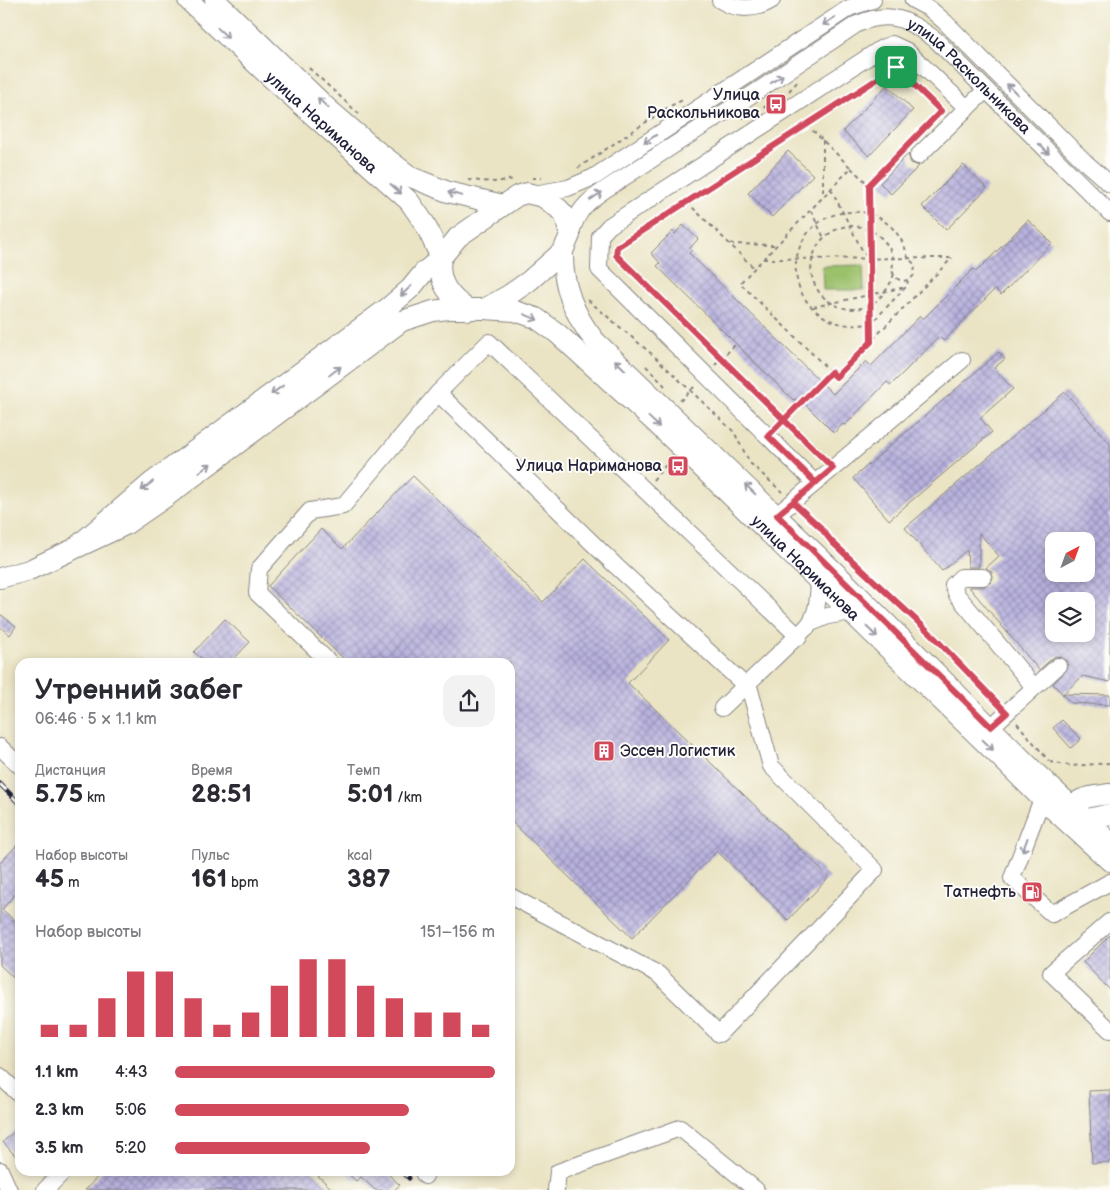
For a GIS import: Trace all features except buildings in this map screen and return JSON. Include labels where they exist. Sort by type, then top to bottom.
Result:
[{"type":"main road","name":"улица Нариманова","points":[[188,0],[268,75],[409,201],[425,224],[441,258]]},
{"type":"main road","name":"улица Нариманова","points":[[215,0],[326,107],[377,151],[411,177],[448,192],[503,204]]},
{"type":"main road","name":"улица Нариманова","points":[[536,183],[543,197],[565,216],[567,243],[563,266],[569,295],[585,329],[625,370],[777,515],[991,727],[1037,774],[1066,811],[1084,828],[1110,860]]},
{"type":"main road","points":[[0,578],[29,570],[75,548],[151,483],[389,307],[441,258],[458,236],[503,204],[527,193],[536,183]]},
{"type":"main road","points":[[441,258],[440,274],[446,290],[452,298],[476,309],[522,285],[567,243]]},
{"type":"main road","name":"улица Нариманова","points":[[75,548],[125,525],[167,496],[402,321],[433,310],[476,309],[515,311],[536,318],[557,333],[657,424],[1042,799],[1066,811]]},
{"type":"main road","points":[[1066,811],[1076,801],[1110,794]]},
{"type":"main road","points":[[1084,828],[1092,818],[1110,814]]},
{"type":"main road","name":"улица Нариманова","points":[[1084,828],[1110,842]]},
{"type":"street","points":[[720,0],[735,7],[745,8],[764,5],[772,0]]},
{"type":"street","points":[[536,183],[568,188],[594,177],[849,8],[873,0]]},
{"type":"street","name":"улица Раскольникова","points":[[913,0],[930,9],[946,22],[1085,162],[1110,184]]},
{"type":"street","name":"улица Раскольникова","points":[[567,243],[580,210],[588,201],[857,24],[871,18],[894,17],[918,27],[936,40],[985,91],[1110,213]]},
{"type":"street","points":[[816,483],[599,270],[600,236],[609,226],[882,48],[892,44],[907,51],[967,108]]},
{"type":"street","points":[[918,156],[947,117],[967,108],[985,91]]},
{"type":"street","points":[[325,658],[257,593],[259,569],[310,511],[343,506],[438,393],[489,342],[799,637]]},
{"type":"street","points":[[777,515],[962,360]]},
{"type":"street","points":[[438,393],[616,566],[750,690],[771,766],[875,870],[719,1034],[658,974],[515,899]]},
{"type":"street","points":[[983,576],[961,577],[953,585],[957,595],[1034,687]]},
{"type":"street","points":[[750,690],[811,623],[818,606],[819,582]]},
{"type":"street","points":[[722,708],[811,623],[828,616],[851,612]]},
{"type":"street","points":[[991,727],[1058,666]]},
{"type":"street","points":[[0,747],[15,761]]},
{"type":"street","points":[[1042,799],[1012,878],[1052,914],[1110,882]]},
{"type":"street","points":[[1110,922],[1051,973],[1110,1030]]},
{"type":"street","points":[[0,1076],[15,1090]]},
{"type":"street","points":[[556,1190],[558,1172],[680,1128],[756,1190]]},
{"type":"street","points":[[0,1170],[9,1190]]},
{"type":"street","points":[[45,1190],[59,1176]]},
{"type":"path","points":[[305,64],[359,114]]},
{"type":"path","points":[[833,468],[616,255],[617,247],[896,67],[947,117],[869,185]]},
{"type":"path","points":[[782,95],[790,90],[800,79]]},
{"type":"path","points":[[576,169],[670,106],[686,99]]},
{"type":"path","points":[[743,118],[768,105]]},
{"type":"path","points":[[807,125],[869,185],[871,342]]},
{"type":"path","points":[[822,140],[824,196]]},
{"type":"path","points":[[762,259],[952,258],[836,377],[740,283],[762,259],[851,168]]},
{"type":"path","points":[[460,179],[494,182],[517,179]]},
{"type":"path","points":[[831,189],[862,250],[870,259]]},
{"type":"path","points":[[687,202],[754,268]]},
{"type":"path","points":[[811,210],[824,238]]},
{"type":"path","points":[[843,212],[869,214],[887,223],[897,233],[904,245],[908,259],[915,265],[916,270],[906,287],[871,322],[857,325],[843,324],[830,320],[811,307],[801,292],[796,279],[796,259],[803,239],[817,224],[835,214],[843,212]]},
{"type":"path","points":[[850,226],[870,230],[883,240],[893,258],[894,274],[887,290],[877,301],[857,309],[847,309],[831,303],[820,293],[814,284],[811,274],[812,259],[818,244],[834,230],[850,226]]},
{"type":"path","points":[[730,244],[776,245]]},
{"type":"path","points":[[894,274],[902,281],[908,281]]},
{"type":"path","points":[[811,307],[906,287]]},
{"type":"path","points":[[587,299],[654,356],[734,432],[750,463],[820,527],[832,542],[929,632],[1007,713],[1049,761],[1072,766],[1110,763]]},
{"type":"path","points":[[768,436],[831,372]]},
{"type":"path","points":[[652,480],[672,458]]},
{"type":"green space","points":[[863,265],[864,290],[823,290],[822,266]]},
{"type":"railway","points":[[0,784],[15,799]]},
{"type":"place","name":"Улица Раскольникова","points":[[776,104]]},
{"type":"place","name":"Улица Нариманова","points":[[678,466]]},
{"type":"place","name":"Эссен Логистик","points":[[604,751]]},
{"type":"place","name":"Татнефть","points":[[1032,892]]},
{"type":"route","points":[[896,67],[617,247],[616,255],[784,420],[833,468],[816,483],[793,502],[820,527],[832,542],[929,632],[1007,713],[991,727],[777,515],[816,483],[768,436],[784,420],[831,372],[836,377],[871,342],[869,185],[941,111],[896,67]]}]
